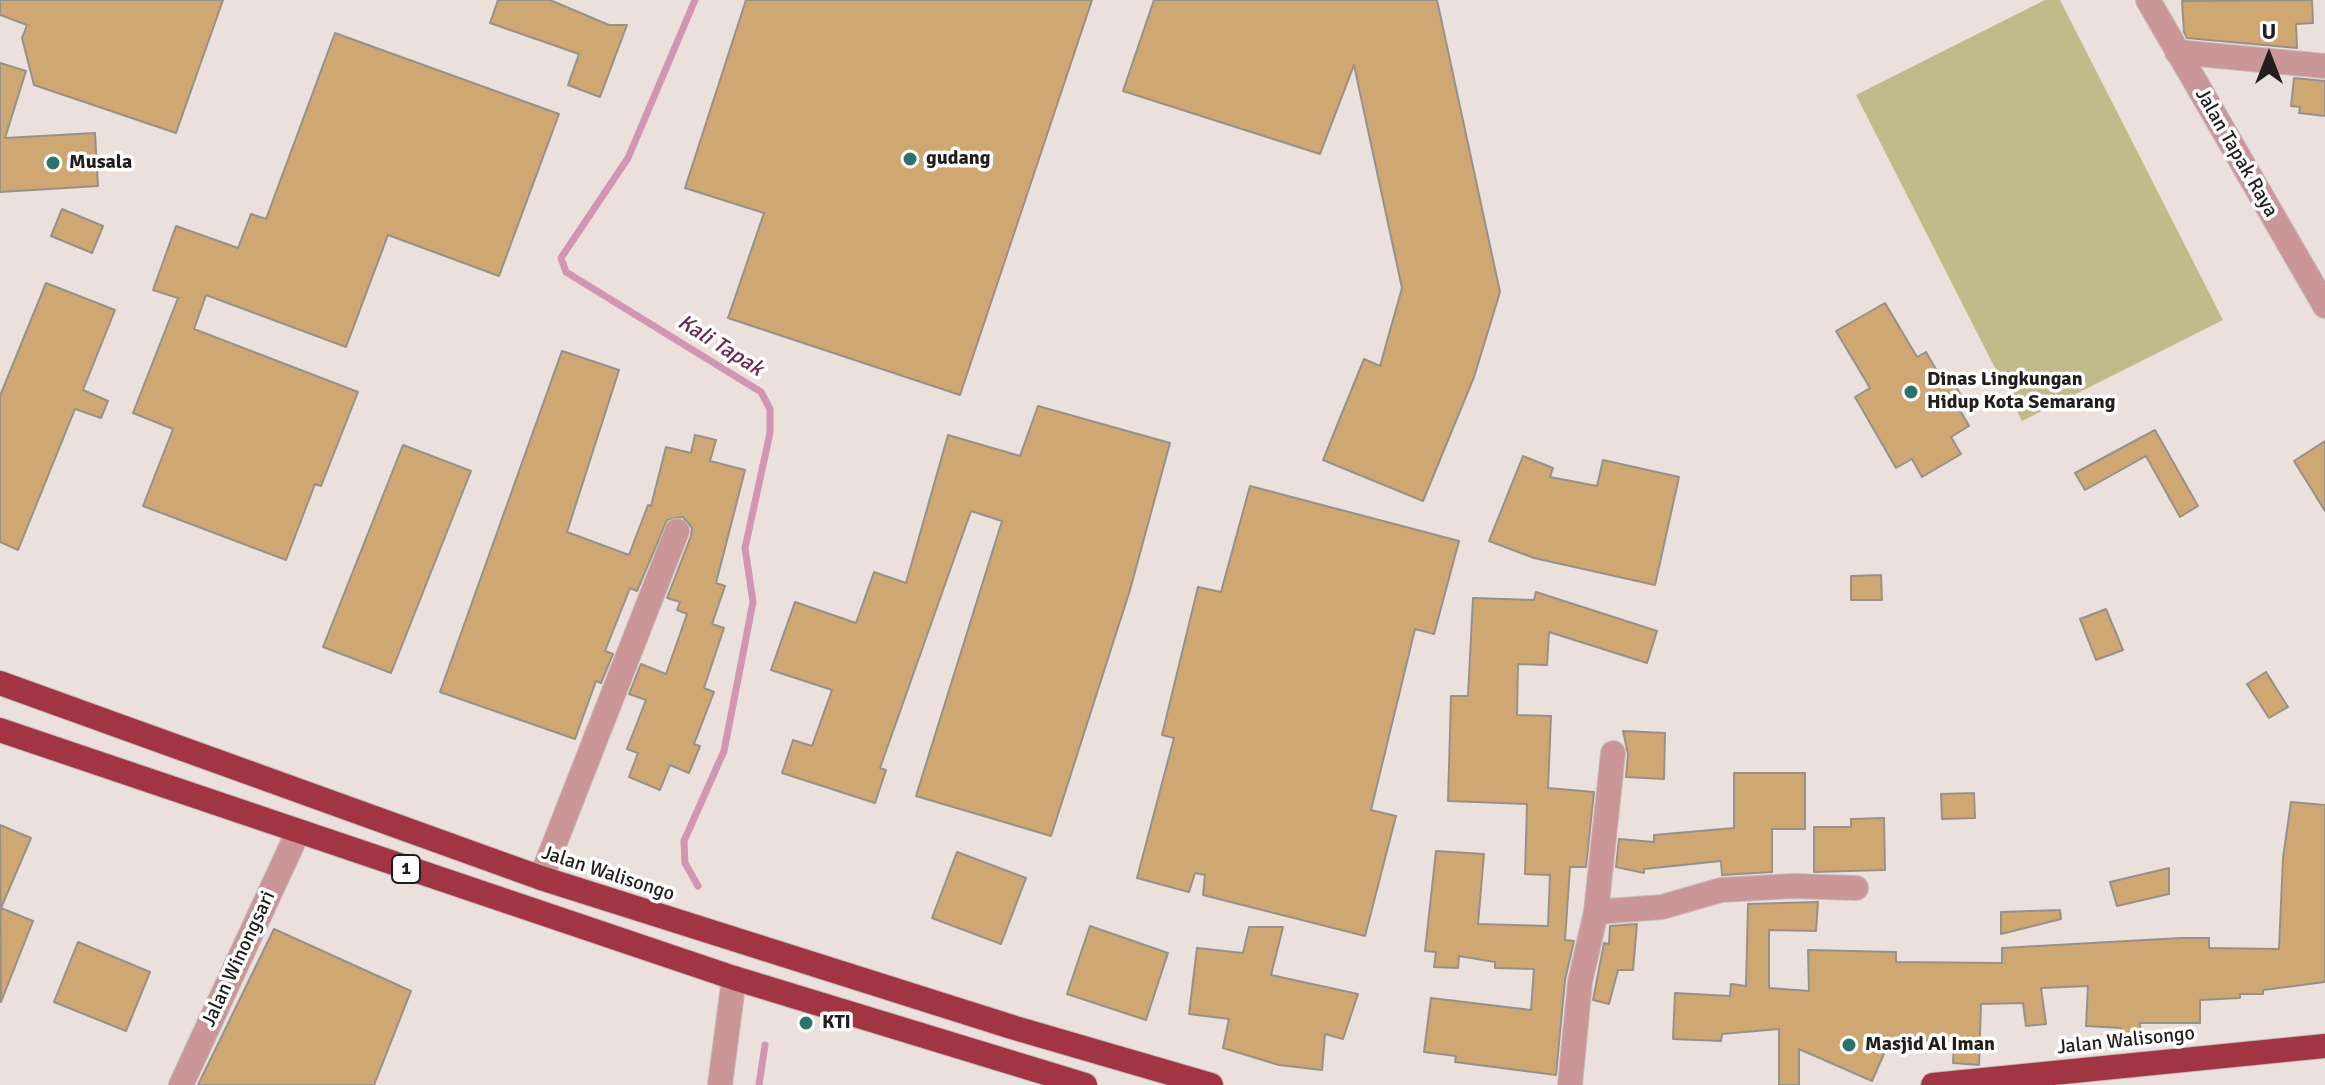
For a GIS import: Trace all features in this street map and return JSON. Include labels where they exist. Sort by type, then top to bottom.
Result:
[{"type":"highway","name":"Jalan Walisongo","points":[[0,683],[224,767],[541,878],[1015,1028],[1211,1085]]},
{"type":"highway","name":"1","points":[[0,730],[734,978],[1085,1085]]},
{"type":"highway","name":"Jalan Walisongo","points":[[1933,1085],[2325,1046]]},
{"type":"street","name":"Jalan Tapak Raya","points":[[2148,0],[2325,306]]},
{"type":"street","points":[[2177,52],[2325,66]]},
{"type":"street","points":[[541,878],[677,531]]},
{"type":"street","points":[[1570,1085],[1580,982],[1596,912],[1613,753]]},
{"type":"street","name":"Jalan Winongsari","points":[[181,1085],[298,832]]},
{"type":"street","points":[[1596,912],[1662,907],[1721,890],[1793,886],[1856,888]]},
{"type":"street","points":[[720,1085],[734,978]]},
{"type":"shaded area","points":[[2045,0],[2060,0],[2223,320],[2022,421],[1856,95]]},
{"type":"building","points":[[0,0],[223,0],[176,133],[34,85],[22,38],[27,25],[0,15]]},
{"type":"building","points":[[498,0],[550,0],[609,25],[627,25],[600,97],[568,85],[579,54],[490,23]]},
{"type":"building","name":"gudang","points":[[746,0],[1092,0],[960,395],[728,318],[764,213],[685,188]]},
{"type":"building","points":[[1154,0],[1437,0],[1500,292],[1474,377],[1423,501],[1323,460],[1364,359],[1380,366],[1402,288],[1354,65],[1320,154],[1123,91]]},
{"type":"building","points":[[2312,0],[2313,23],[2296,24],[2297,48],[2187,38],[2184,32],[2182,1]]},
{"type":"building","points":[[335,33],[559,114],[499,276],[388,235],[346,347],[206,295],[194,329],[358,392],[321,486],[315,484],[286,560],[143,506],[173,429],[133,413],[178,298],[153,290],[176,226],[238,248],[251,214],[266,219]]},
{"type":"building","name":"Musala","points":[[0,63],[26,71],[5,138],[95,133],[98,186],[0,192]]},
{"type":"building","points":[[2294,78],[2325,81],[2325,116],[2299,113],[2300,107],[2291,106]]},
{"type":"building","points":[[62,209],[103,226],[92,253],[51,236]]},
{"type":"building","points":[[46,283],[115,310],[83,390],[108,401],[101,418],[75,409],[18,550],[0,542],[0,396]]},
{"type":"building","name":"Dinas Lingkungan Hidup Kota Semarang","points":[[1885,303],[1917,357],[1926,352],[1940,376],[1947,371],[1963,399],[1956,403],[1969,426],[1951,437],[1961,454],[1922,477],[1912,459],[1896,468],[1855,397],[1870,388],[1836,331]]},
{"type":"building","points":[[562,351],[619,370],[567,532],[629,555],[648,505],[651,506],[666,447],[691,453],[695,435],[716,440],[710,461],[745,470],[716,583],[725,586],[712,624],[724,628],[704,688],[714,692],[694,744],[700,746],[689,773],[670,765],[660,790],[629,777],[638,753],[627,749],[646,700],[629,694],[641,664],[666,674],[687,614],[677,610],[680,602],[667,598],[691,536],[692,528],[683,517],[667,520],[637,591],[630,588],[605,651],[613,654],[601,683],[596,681],[575,739],[440,692]]},
{"type":"building","points":[[1038,406],[1170,443],[1130,590],[1051,836],[916,796],[1002,521],[971,511],[880,768],[886,770],[875,803],[782,773],[793,740],[812,746],[832,690],[771,670],[795,602],[856,623],[874,572],[906,583],[948,435],[1020,456]]},
{"type":"building","points":[[2155,430],[2198,506],[2180,517],[2146,456],[2085,490],[2075,473]]},
{"type":"building","points":[[2325,441],[2325,511],[2294,461]]},
{"type":"building","points":[[403,445],[471,471],[391,673],[323,647]]},
{"type":"building","points":[[1523,456],[1553,468],[1550,477],[1597,486],[1603,460],[1679,477],[1655,585],[1534,558],[1489,541]]},
{"type":"building","points":[[1250,486],[1459,541],[1434,634],[1415,629],[1371,810],[1396,816],[1365,936],[1203,895],[1205,875],[1195,873],[1189,892],[1137,878],[1174,738],[1162,735],[1198,587],[1221,592]]},
{"type":"building","points":[[1881,575],[1882,600],[1851,600],[1851,576]]},
{"type":"building","points":[[1536,592],[1657,631],[1647,663],[1549,632],[1547,665],[1518,664],[1517,715],[1551,716],[1548,788],[1594,792],[1586,867],[1570,867],[1565,940],[1574,941],[1565,980],[1556,1075],[1455,1062],[1456,1056],[1424,1052],[1431,998],[1531,1010],[1534,969],[1495,968],[1495,962],[1459,956],[1458,968],[1434,967],[1436,952],[1425,951],[1436,851],[1484,854],[1478,924],[1548,926],[1550,875],[1525,874],[1527,804],[1448,801],[1451,696],[1468,696],[1473,598],[1534,600]]},
{"type":"building","points":[[2106,609],[2123,650],[2096,660],[2080,619]]},
{"type":"building","points":[[2266,672],[2288,707],[2269,718],[2247,684]]},
{"type":"building","points":[[1623,731],[1665,733],[1664,779],[1626,777],[1628,754]]},
{"type":"building","points":[[1734,773],[1805,773],[1805,829],[1772,829],[1772,872],[1722,875],[1721,861],[1644,869],[1644,873],[1616,867],[1619,839],[1654,842],[1654,835],[1734,828]]},
{"type":"building","points":[[1974,793],[1975,818],[1942,819],[1941,794]]},
{"type":"building","points":[[2291,802],[2325,805],[2325,982],[2263,990],[2263,994],[2240,994],[2240,998],[2200,1000],[2200,1023],[2140,1023],[2141,1044],[2122,1045],[2121,1028],[2086,1026],[2088,986],[2041,988],[2046,1024],[2026,1026],[2023,1003],[1981,1004],[1979,1065],[1953,1063],[1954,1041],[1890,1040],[1872,1081],[1799,1049],[1799,1085],[1779,1085],[1779,1029],[1722,1034],[1721,1041],[1673,1039],[1675,993],[1730,996],[1731,984],[1746,986],[1748,904],[1818,902],[1816,931],[1769,930],[1769,988],[1809,991],[1808,950],[1896,952],[1896,962],[2002,963],[2002,948],[2181,938],[2209,938],[2209,948],[2279,949],[2283,858]]},
{"type":"building","points":[[1884,818],[1885,870],[1814,872],[1814,827],[1851,827],[1851,819]]},
{"type":"building","points":[[0,825],[31,838],[1,908],[33,921],[1,1002]]},
{"type":"building","points":[[957,852],[1026,878],[1001,944],[932,918]]},
{"type":"building","points":[[2169,868],[2169,894],[2117,906],[2110,882]]},
{"type":"building","points":[[2060,910],[2061,919],[2001,934],[2001,912]]},
{"type":"building","points":[[1637,924],[1633,970],[1618,970],[1609,1004],[1593,1000],[1604,943],[1609,944],[1610,926]]},
{"type":"building","points":[[1090,926],[1168,953],[1146,1020],[1067,994]]},
{"type":"building","points":[[1249,927],[1283,927],[1271,975],[1358,994],[1343,1039],[1325,1034],[1322,1070],[1279,1065],[1223,1048],[1229,1019],[1189,1014],[1197,948],[1243,953]]},
{"type":"building","points":[[274,929],[411,991],[374,1085],[198,1085]]},
{"type":"building","points":[[78,942],[150,972],[126,1031],[54,1002]]},
{"type":"waterway","name":"Kali Tapak","points":[[695,0],[628,158],[561,258],[566,272],[761,392],[770,409],[770,433],[745,548],[753,602],[724,751],[684,841],[685,863],[698,886]]},
{"type":"waterway","name":"Kali Tapak","points":[[759,1085],[765,1045]]},
{"type":"place","name":"gudang","points":[[910,159]]},
{"type":"place","name":"Musala","points":[[53,163]]},
{"type":"place","name":"Dinas Lingkungan Hidup Kota Semarang","points":[[1911,392]]},
{"type":"place","name":"KTI","points":[[806,1023]]},
{"type":"place","name":"Masjid Al Iman","points":[[1849,1045]]}]
